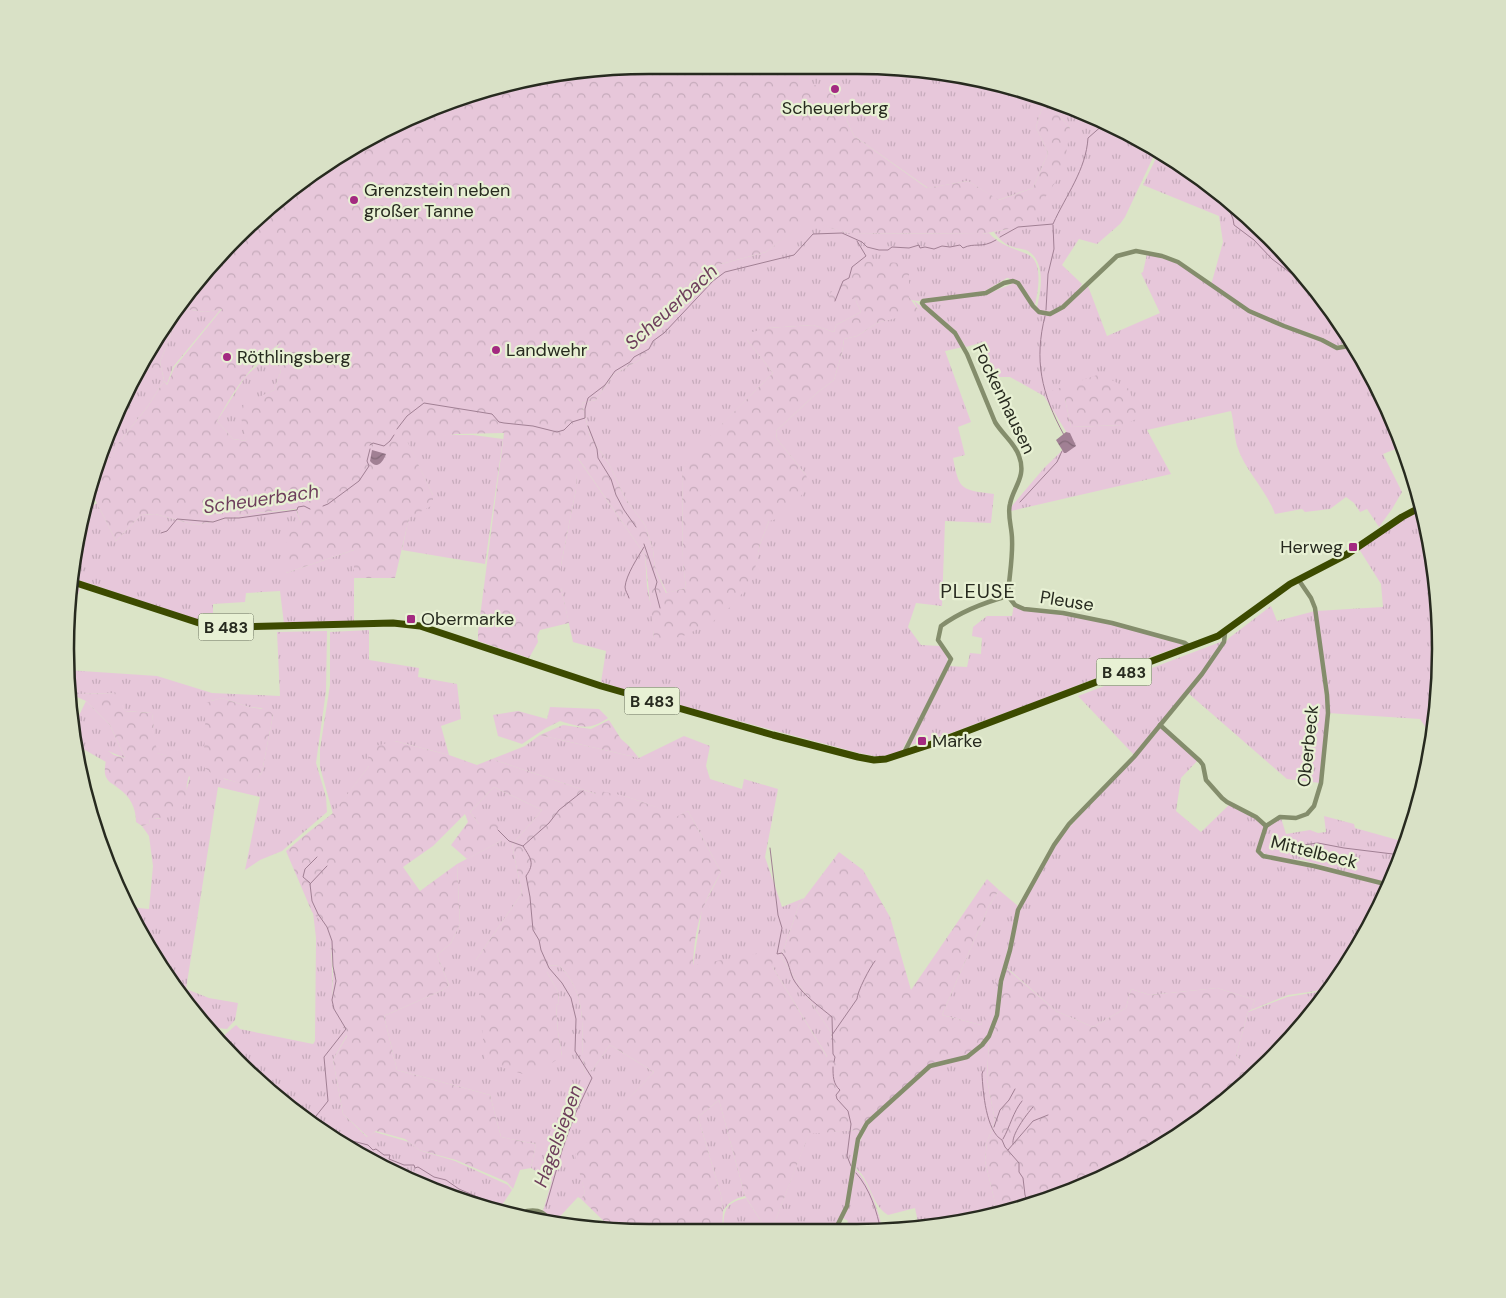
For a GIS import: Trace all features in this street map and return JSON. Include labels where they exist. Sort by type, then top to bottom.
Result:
[{"type":"main road","name":"B 483","points":[[78,583],[199,623],[220,627],[393,623],[420,626],[601,686],[773,735],[868,759],[880,760],[903,755],[971,730],[1225,633],[1280,590],[1346,555],[1415,510]]},
{"type":"street","name":"Fockenhausen","points":[[1008,596],[1012,548],[1009,504],[1020,482],[1020,456],[995,422],[955,332],[922,303],[930,300],[986,293],[1004,282],[1012,281],[1018,283],[1037,310],[1045,314],[1054,313],[1063,307],[1117,256],[1136,251],[1162,256],[1178,262],[1248,311],[1322,340],[1337,348],[1346,346]]},
{"type":"street","name":"Oberbeck","points":[[1266,826],[1280,816],[1296,818],[1307,814],[1314,806],[1321,783],[1328,713],[1326,679],[1315,608],[1311,598],[1298,579]]},
{"type":"street","name":"Pleuse","points":[[1008,596],[1015,605],[1024,609],[1063,613],[1120,625],[1185,643],[1190,647]]},
{"type":"street","points":[[903,755],[951,659],[938,640],[941,626],[982,605],[1008,596]]},
{"type":"street","points":[[838,1224],[847,1206],[861,1132],[872,1118],[930,1066],[967,1057],[982,1045],[989,1036],[997,1016],[1002,978],[1018,910],[1023,900],[1065,829],[1134,757],[1213,659],[1225,641],[1225,633]]},
{"type":"street","points":[[1160,725],[1200,761],[1203,765],[1206,780],[1227,802],[1256,817],[1266,826]]},
{"type":"street","name":"Mittelbeck","points":[[1266,826],[1258,851],[1263,856],[1314,866],[1382,883]]},
{"type":"street","points":[[527,1211],[536,1210],[545,1214]]},
{"type":"green space","points":[[800,74],[895,75],[969,85],[1006,93],[1043,104],[1036,127],[1048,153],[1033,188],[998,200],[968,181],[928,188],[854,136],[844,114],[799,80]]},
{"type":"green space","points":[[800,74],[799,80],[849,96],[844,114],[854,136],[927,188],[968,181],[999,200],[1033,188],[1048,153],[1036,127],[1043,104],[1053,108],[1070,128],[1064,169],[1034,214],[1008,229],[982,234],[848,233],[807,221],[766,252],[699,270],[680,290],[664,328],[643,358],[613,375],[596,400],[582,403],[590,436],[609,464],[625,498],[645,525],[653,550],[655,568],[666,593],[686,588],[683,564],[682,470],[689,457],[773,373],[747,340],[749,333],[767,328],[813,325],[834,332],[836,325],[861,312],[855,298],[833,308],[829,296],[845,269],[857,261],[903,263],[909,266],[909,297],[920,312],[877,323],[857,336],[844,339],[834,380],[818,392],[776,431],[777,439],[806,475],[809,484],[788,512],[769,521],[760,544],[753,579],[734,604],[711,623],[681,637],[654,639],[645,555],[578,458],[576,489],[561,565],[561,588],[569,623],[540,630],[537,636],[538,642],[529,658],[478,641],[504,433],[457,434],[407,441],[433,495],[433,505],[409,518],[395,578],[354,578],[354,550],[286,573],[287,533],[301,523],[296,509],[254,513],[196,525],[155,514],[141,515],[116,541],[94,498],[104,464],[107,455],[112,458],[117,445],[148,406],[164,381],[167,385],[174,368],[222,309],[205,312],[186,309],[242,242],[299,193],[329,171],[361,151],[429,118],[464,104],[500,93],[537,85],[611,75]],"holes":[[[282,342],[271,353],[281,371],[274,390],[244,404],[241,418],[247,441],[233,439],[217,421],[245,377],[261,359]]]},
{"type":"green space","points":[[1053,108],[1111,133],[1154,156],[1120,224],[1097,244],[1079,239],[1062,265],[1082,284],[1078,290],[1070,300],[1059,308],[1053,311],[1040,312],[1037,307],[1041,285],[1038,262],[1028,251],[1006,244],[994,232],[1008,229],[1070,128]]},
{"type":"green space","points":[[1156,158],[1207,193],[1264,242],[1313,299],[1344,344],[1335,346],[1311,333],[1284,326],[1248,310],[1211,285],[1223,242],[1219,216],[1143,185]]},
{"type":"green space","points":[[807,220],[848,233],[989,233],[1011,248],[1027,254],[1036,263],[1038,277],[1035,305],[1039,313],[1049,316],[1065,308],[1088,286],[1107,336],[1160,313],[1141,273],[1143,272],[1147,254],[1178,263],[1249,311],[1311,335],[1335,348],[1345,346],[1373,395],[1396,449],[1383,454],[1402,492],[1379,527],[1367,509],[1360,512],[1354,503],[1346,497],[1330,509],[1305,512],[1302,509],[1275,514],[1237,446],[1231,411],[1147,430],[1171,474],[1011,511],[1011,507],[1044,468],[1072,441],[1044,396],[1010,377],[994,377],[983,342],[966,347],[955,330],[921,303],[987,294],[1012,284],[1009,278],[985,291],[918,301],[911,300],[909,297],[855,298],[861,312],[836,325],[834,332],[813,325],[767,328],[747,340],[773,373],[690,457],[682,470],[683,564],[686,588],[667,593],[655,568],[653,550],[645,525],[625,498],[609,464],[590,436],[582,403],[596,400],[613,375],[643,358],[680,290],[699,270],[766,252]],"holes":[[[1065,399],[1122,425],[1071,427]]]},
{"type":"green space","points":[[914,301],[948,326],[963,347],[945,351],[971,422],[958,427],[965,455],[953,458],[957,477],[963,486],[968,489],[994,494],[991,523],[945,521],[942,606],[916,603],[908,627],[921,645],[940,646],[947,656],[948,666],[901,752],[879,757],[859,753],[648,697],[601,682],[606,651],[573,642],[561,588],[561,565],[576,489],[577,457],[645,555],[654,639],[756,562],[760,544],[769,521],[806,475],[777,439],[776,431],[818,392],[834,380],[844,339],[857,336],[877,323],[919,311]]},
{"type":"green space","points":[[186,309],[205,312],[221,309],[173,367],[167,384],[164,381],[148,406],[117,445],[112,459],[107,456],[133,395],[147,368],[164,380],[160,362],[174,325]]},
{"type":"green space","points":[[174,325],[160,362],[164,381],[147,369]]},
{"type":"green space","points":[[271,353],[281,371],[274,390],[244,405],[247,441],[233,439],[217,421],[245,377]]},
{"type":"green space","points":[[1100,374],[1129,389],[1139,418],[1122,425],[1071,427],[1065,399],[1053,400],[1051,391]]},
{"type":"green space","points":[[446,435],[473,435],[503,439],[485,564],[402,550],[409,517],[433,495],[406,440]]},
{"type":"green space","points":[[97,503],[116,541],[141,515],[155,514],[196,525],[254,513],[296,510],[301,523],[286,573],[354,550],[354,622],[284,624],[280,591],[246,593],[245,602],[213,604],[213,623],[78,580],[92,506]]},
{"type":"green space","points":[[1416,512],[1427,574],[1431,611],[1431,687],[1426,728],[1420,719],[1328,713],[1316,611],[1383,607],[1381,584],[1359,549]]},
{"type":"green space","points":[[1014,605],[1105,622],[1184,645],[968,727],[907,746],[948,666],[967,667],[970,653],[981,654],[982,638],[972,636],[973,627],[987,616],[1012,616]]},
{"type":"green space","points":[[1271,606],[1277,621],[1315,611],[1327,713],[1320,783],[1287,779],[1188,693],[1229,638]]},
{"type":"green space","points":[[369,630],[369,660],[419,668],[418,677],[457,684],[461,719],[441,726],[449,755],[395,741],[369,766],[333,814],[320,767],[320,749],[330,685],[330,632]]},
{"type":"green space","points":[[327,631],[326,691],[316,763],[326,797],[327,812],[282,851],[260,860],[245,870],[260,797],[218,787],[186,989],[209,998],[238,1003],[235,1020],[227,1029],[218,1028],[193,999],[171,969],[135,908],[149,909],[153,866],[149,836],[142,826],[149,824],[150,819],[159,819],[187,796],[190,777],[167,756],[156,753],[152,713],[125,711],[116,693],[78,694],[76,697],[75,671],[157,676],[212,693],[280,696],[277,632]],"holes":[[[222,698],[249,707],[261,708],[273,715],[262,772],[258,778],[250,783],[240,783],[224,779],[206,710],[211,701]]]},
{"type":"green space","points":[[1223,641],[1213,658],[1135,756],[1078,696]]},
{"type":"green space","points":[[116,693],[122,695],[125,711],[152,713],[157,753],[180,759],[188,765],[190,773],[187,797],[182,808],[168,817],[150,819],[149,824],[142,826],[136,822],[135,812],[129,799],[122,791],[108,781],[105,774],[107,750],[114,755],[125,758],[110,725],[86,701],[77,697],[78,694]]},
{"type":"green space","points":[[222,698],[249,707],[269,710],[273,715],[262,772],[254,784],[245,785],[213,775],[205,768],[206,703]]},
{"type":"green space","points":[[86,701],[110,725],[125,758],[108,751],[106,762],[83,749],[78,717]]},
{"type":"green space","points":[[550,707],[599,709],[608,718],[595,725],[585,727],[560,721],[522,744],[498,736],[493,715],[518,711],[547,719]]},
{"type":"green space","points":[[609,720],[621,739],[639,758],[540,735],[563,725],[591,729]]},
{"type":"green space","points":[[1161,727],[1198,760],[1181,778],[1176,811],[1201,832],[1229,805],[1267,825],[1281,818],[1286,834],[1310,830],[1318,833],[1326,832],[1324,816],[1354,824],[1355,828],[1399,840],[1382,883],[1303,860],[1283,859],[1259,852],[1259,855],[1314,866],[1381,884],[1355,937],[1319,991],[1288,995],[1251,1010],[1255,1000],[1217,988],[1150,995],[1131,989],[1126,1008],[1093,1027],[1056,1011],[1005,966],[1020,907],[1063,834]]},
{"type":"green space","points":[[540,735],[639,758],[684,736],[710,746],[706,766],[710,779],[742,789],[744,779],[778,789],[765,857],[782,907],[804,898],[799,905],[781,957],[832,1034],[828,1058],[772,966],[693,966],[702,909],[721,872],[688,811],[672,820],[661,809],[625,796],[596,794],[492,759],[525,746]]},
{"type":"green space","points":[[395,741],[449,755],[477,765],[492,759],[596,794],[600,791],[625,796],[662,809],[672,819],[688,811],[721,872],[708,896],[700,917],[695,939],[693,965],[774,951],[772,966],[827,1057],[832,1034],[781,957],[799,905],[839,852],[863,870],[890,917],[911,990],[987,879],[999,890],[989,906],[942,1015],[981,1025],[997,977],[1005,967],[1056,1011],[1093,1027],[1126,1008],[1131,989],[1150,995],[1217,988],[1255,1000],[1251,1010],[1248,1012],[1236,1056],[1250,1069],[1207,1105],[1145,1147],[1077,1180],[1042,1194],[996,1207],[985,1161],[987,1142],[995,1121],[987,1079],[989,1038],[966,1057],[933,1063],[928,1066],[860,1132],[857,1130],[809,1134],[774,1224],[763,1224],[745,1196],[719,1100],[698,1117],[721,1195],[722,1224],[605,1222],[581,1199],[585,1193],[575,1155],[654,1072],[610,1045],[593,1069],[585,1074],[582,1018],[576,992],[570,979],[560,966],[547,965],[547,972],[558,992],[559,1004],[556,1005],[562,1056],[532,1077],[485,1062],[476,960],[522,893],[512,845],[542,810],[494,787],[470,812],[479,824],[497,820],[501,841],[467,859],[451,845],[468,822],[465,814],[433,846],[403,867],[420,891],[457,864],[460,924],[451,943],[437,955],[449,985],[443,990],[384,1016],[397,1070],[490,1095],[501,1137],[536,1144],[531,1168],[520,1170],[513,1189],[507,1182],[456,1160],[419,1150],[405,1139],[376,1131],[368,1137],[343,1114],[333,1060],[347,1036],[333,1006],[333,965],[328,929],[312,912],[286,851],[333,813],[369,766],[368,748]]},
{"type":"green space","points":[[494,787],[542,810],[512,845],[522,893],[476,960],[562,1056],[556,1005],[559,1004],[558,992],[547,972],[547,965],[560,966],[570,979],[580,1005],[585,1073],[593,1069],[610,1045],[654,1072],[576,1155],[585,1193],[581,1199],[578,1197],[560,1217],[528,1211],[543,1211],[552,1181],[531,1168],[536,1144],[501,1137],[490,1095],[397,1070],[384,1016],[443,990],[449,985],[437,955],[451,943],[460,924],[457,864],[501,841],[479,824],[470,812]]},
{"type":"green space","points":[[999,890],[1018,906],[1002,973],[981,1025],[942,1015],[989,906]]},
{"type":"green space","points":[[313,912],[329,929],[333,1005],[347,1035],[333,1060],[343,1114],[367,1137],[375,1132],[409,1142],[419,1150],[455,1161],[508,1185],[512,1190],[502,1205],[464,1194],[429,1180],[361,1147],[299,1105],[242,1056],[224,1036],[236,1025],[240,1029],[313,1044],[315,1041],[316,938]]},
{"type":"green space","points":[[1318,992],[1289,1028],[1250,1069],[1236,1056],[1248,1012],[1287,997]]},
{"type":"green space","points":[[989,1037],[987,1079],[995,1121],[987,1142],[985,1161],[996,1207],[918,1221],[915,1208],[888,1215],[877,1204],[864,1178],[854,1167],[858,1146],[868,1123],[931,1066]]},
{"type":"green space","points":[[719,1100],[745,1196],[732,1201],[723,1211],[721,1195],[698,1117]]},
{"type":"green space","points":[[857,1130],[860,1132],[855,1144],[848,1201],[837,1224],[774,1224],[809,1133]]},
{"type":"green space","points":[[854,1168],[869,1188],[881,1223],[847,1224],[848,1221],[843,1218]]},
{"type":"green space","points":[[746,1198],[763,1224],[724,1224],[726,1210],[738,1200]]},
{"type":"water","points":[[1066,432],[1070,433],[1076,446],[1064,453],[1056,440]]},
{"type":"water","points":[[372,450],[386,454],[380,464],[375,465],[370,461]]},
{"type":"waterway","name":"Scheuerbach","points":[[1000,237],[1018,227],[1053,224],[1084,161],[1088,138],[1100,128]]},
{"type":"waterway","points":[[1230,212],[1234,225],[1293,275]]},
{"type":"waterway","points":[[1046,310],[1048,274],[1054,249],[1053,225]]},
{"type":"waterway","name":"Scheuerbach","points":[[397,429],[407,416],[424,403],[492,414],[499,422],[504,423],[533,426],[557,432],[564,430],[572,422],[585,418],[588,398],[605,385],[615,371],[649,349],[653,341],[664,333],[713,281],[725,272],[794,255],[813,234],[842,233],[862,242],[867,247],[879,250],[888,250],[892,247],[909,248],[919,245],[920,248],[934,249],[942,246],[960,245],[963,248],[971,245],[991,243],[996,240]]},
{"type":"waterway","points":[[835,301],[843,281],[849,278],[852,267],[866,256],[857,241]]},
{"type":"waterway","points":[[1045,316],[1040,347],[1042,376],[1050,405],[1064,435]]},
{"type":"waterway","points":[[588,426],[597,449],[598,458],[611,479],[616,495],[624,510],[636,527]]},
{"type":"waterway","name":"Scheuerbach","points":[[370,445],[373,443],[384,446],[394,435]]},
{"type":"waterway","name":"Scheuerbach","points":[[323,506],[359,481],[369,466],[367,461],[370,449]]},
{"type":"waterway","points":[[1020,502],[1057,462],[1062,451]]},
{"type":"waterway","name":"Scheuerbach","points":[[161,533],[167,531],[177,519],[213,522],[225,518],[239,518],[297,510],[298,507],[304,506],[310,509]]},
{"type":"waterway","points":[[644,544],[657,582],[655,589],[660,608]]},
{"type":"waterway","points":[[629,598],[625,588],[626,582],[644,547]]},
{"type":"waterway","name":"Hagelsiepen","points":[[546,1206],[563,1147],[576,1112],[592,1078],[575,1051],[576,1019],[571,998],[562,983],[549,968],[539,940],[533,930],[526,876],[531,861],[523,846],[549,823],[559,810],[583,791]]},
{"type":"waterway","points":[[498,830],[509,841],[523,846]]},
{"type":"waterway","points":[[1288,847],[1318,843],[1394,854]]},
{"type":"waterway","points":[[770,848],[778,915],[782,928],[777,954],[782,953],[785,956],[793,979],[803,992],[832,1017],[834,1062]]},
{"type":"waterway","points":[[310,883],[303,877],[305,869],[317,857]]},
{"type":"waterway","points":[[315,1117],[328,1101],[324,1057],[346,1029],[334,1009],[332,1000],[336,981],[332,941],[327,927],[312,901],[310,884],[327,866]]},
{"type":"waterway","points":[[832,1035],[857,999],[864,980],[875,961]]},
{"type":"waterway","points":[[833,1067],[833,1077],[840,1090],[836,1095],[837,1099],[848,1111],[851,1124],[847,1156],[851,1166]]},
{"type":"waterway","points":[[983,1071],[983,1091],[989,1120],[1005,1147],[1019,1163],[1019,1172],[1023,1178],[1026,1199]]},
{"type":"waterway","points":[[994,1127],[1000,1110],[1009,1100],[1015,1089]]},
{"type":"waterway","points":[[1003,1139],[1022,1101]]},
{"type":"waterway","points":[[1013,1144],[1017,1130],[1033,1107]]},
{"type":"waterway","points":[[1008,1150],[1033,1121],[1048,1115]]},
{"type":"waterway","points":[[351,1141],[368,1145],[373,1150],[376,1149],[384,1155],[390,1155],[389,1159],[404,1165],[414,1165],[415,1168],[418,1167],[434,1177],[446,1180],[459,1189],[483,1200]]},
{"type":"waterway","points":[[856,1173],[872,1201],[879,1223]]},
{"type":"place","name":"Scheuerberg","points":[[835,89]]},
{"type":"place","name":"Grenzstein neben großer Tanne","points":[[354,200]]},
{"type":"place","name":"Landwehr","points":[[496,350]]},
{"type":"place","name":"Röthlingsberg","points":[[227,357]]},
{"type":"place","name":"Herweg","points":[[1353,547]]},
{"type":"place","name":"Obermarke","points":[[411,619]]},
{"type":"place","name":"Marke","points":[[922,741]]},
{"type":"district","name":"PLEUSE","points":[[978,591]]}]
